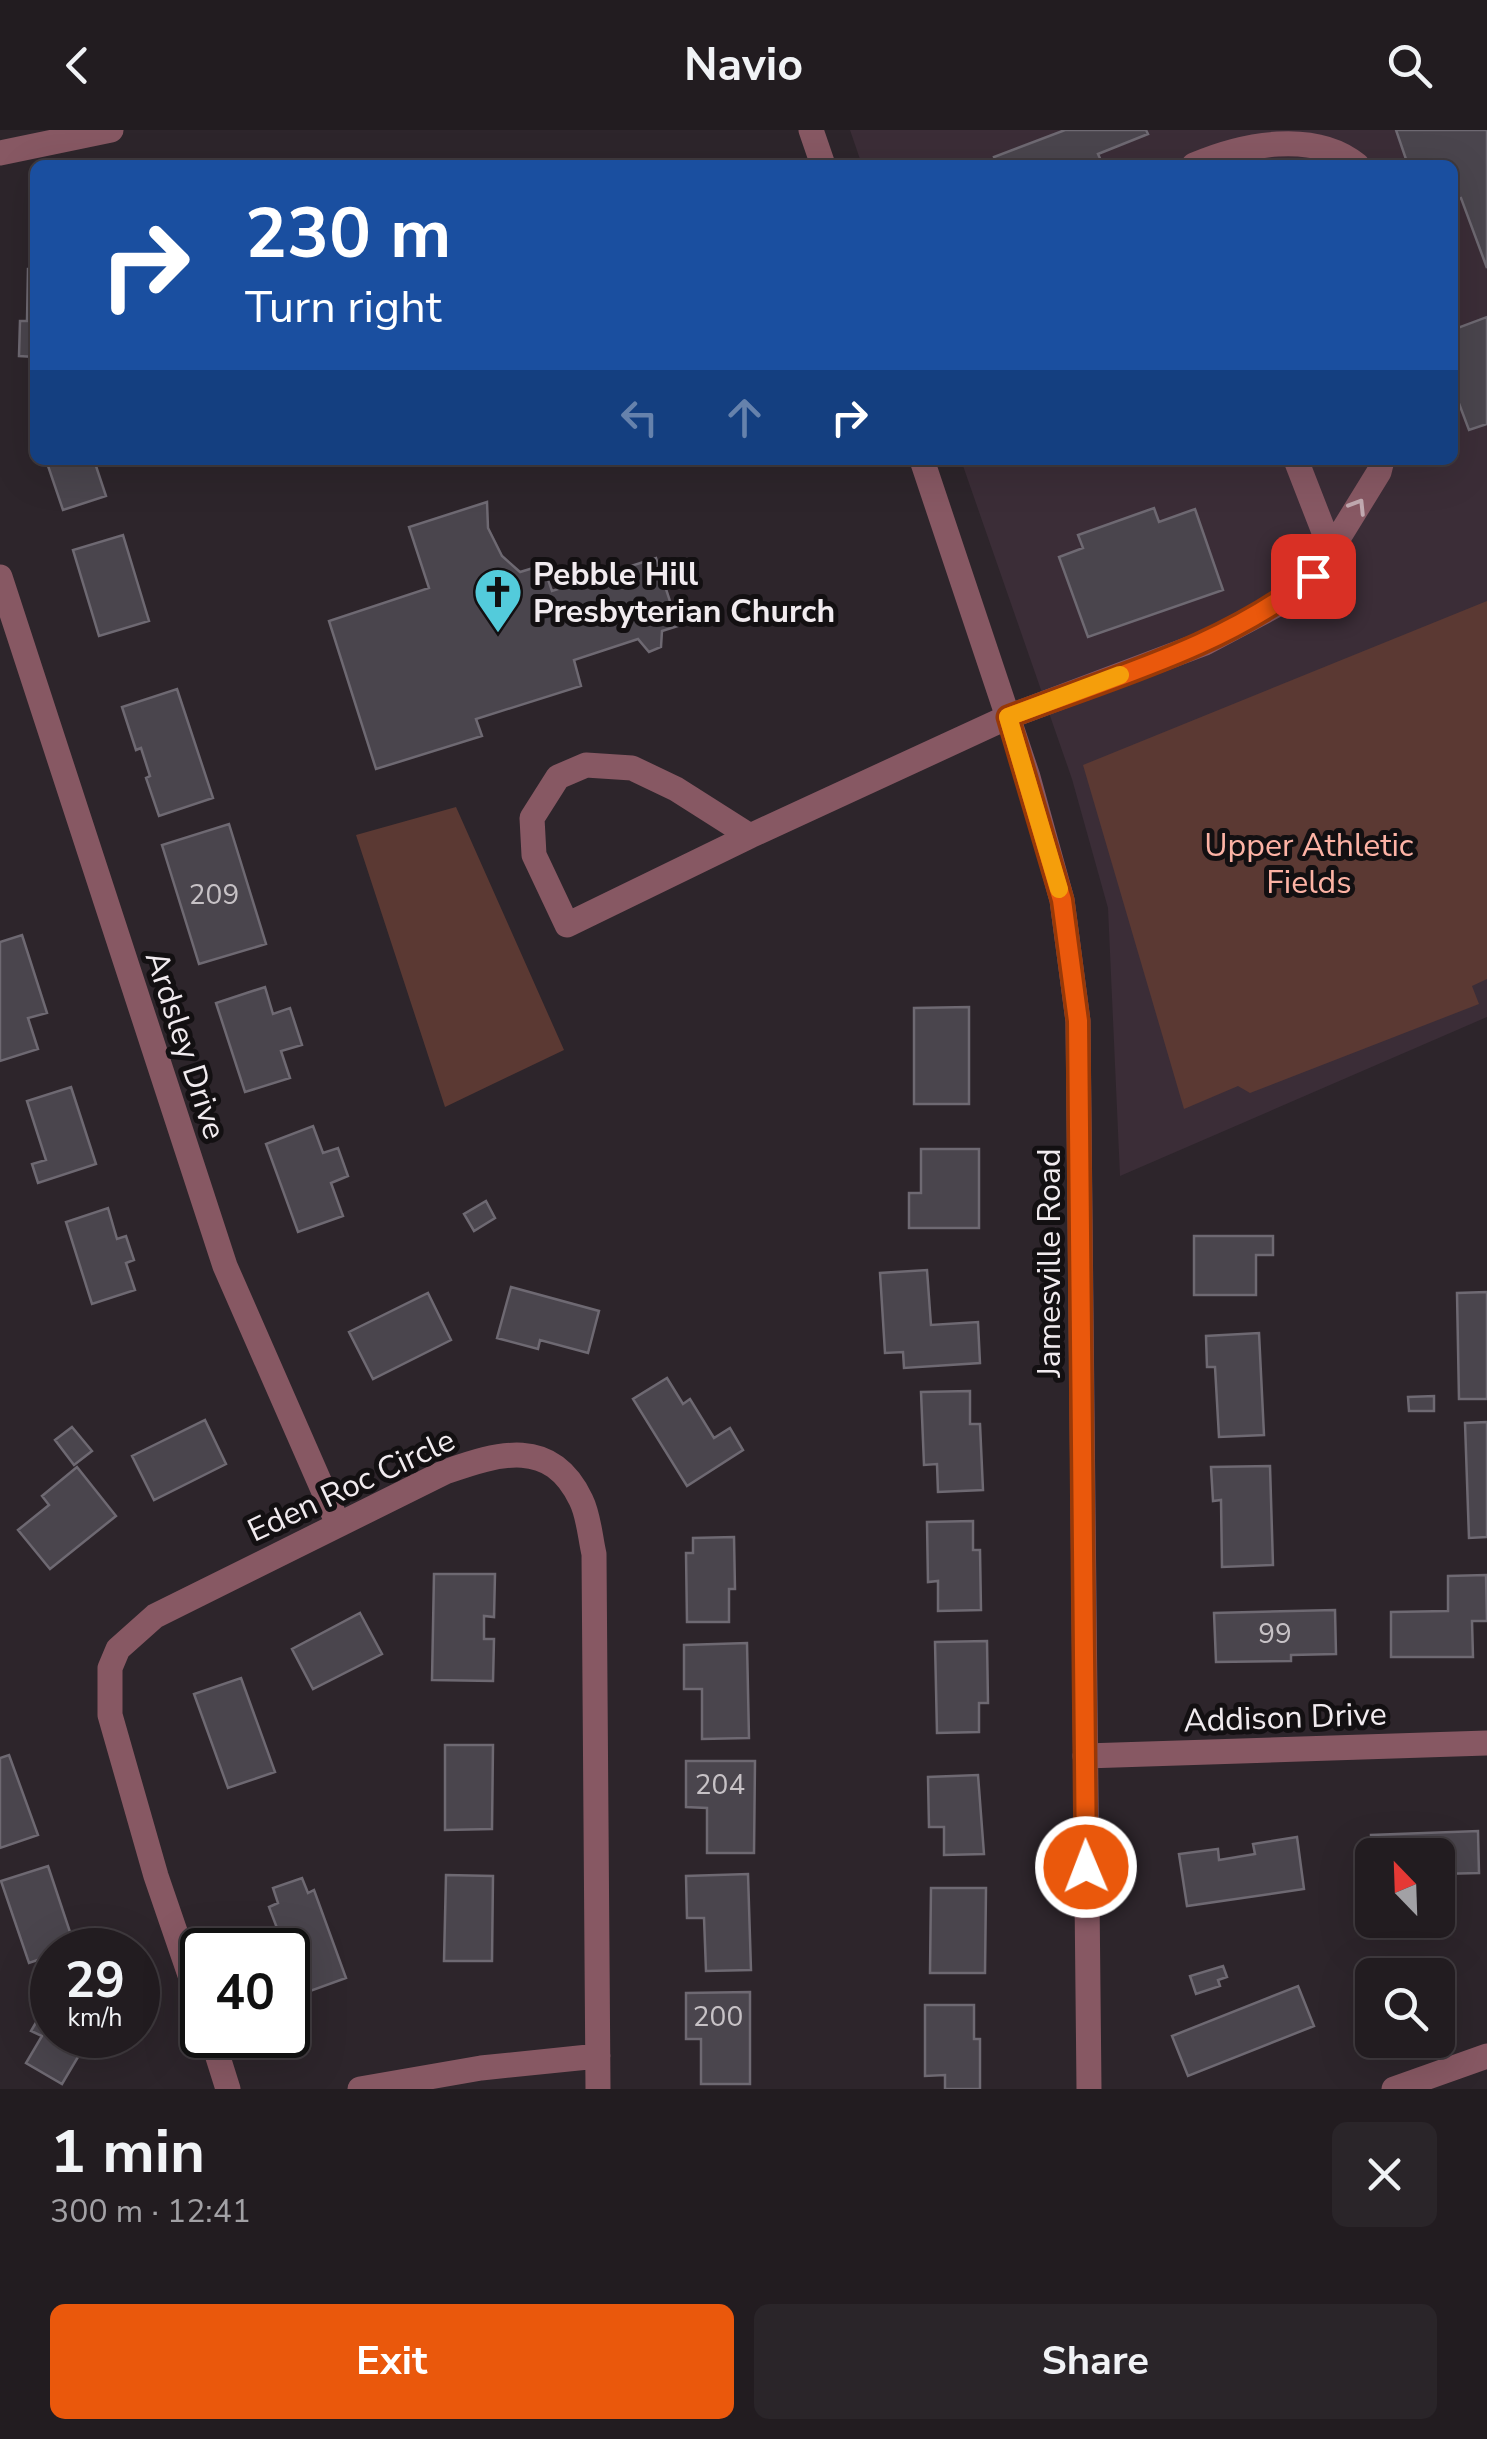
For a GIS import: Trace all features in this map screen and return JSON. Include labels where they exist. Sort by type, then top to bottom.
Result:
[{"type":"street","points":[[0,153],[34,138],[111,130]]},
{"type":"street","points":[[812,130],[821,160]]},
{"type":"street","points":[[1205,160],[1241,144],[1302,137],[1348,154],[1353,160]]},
{"type":"street","name":"Jamesville Road","points":[[924,465],[1008,717],[1062,900],[1078,1021],[1088,2089]]},
{"type":"street","points":[[1298,465],[1331,550]]},
{"type":"street","points":[[750,836],[676,789],[632,768],[586,766],[558,777],[532,818],[534,855],[567,925],[1008,717],[1219,635],[1278,604],[1313,576],[1381,465]]},
{"type":"street","name":"Ardsley Drive","points":[[0,577],[224,1266],[338,1524]]},
{"type":"street","name":"Eden Roc Circle","points":[[180,1946],[110,1715],[110,1668],[118,1649],[154,1616],[445,1472],[488,1457],[510,1454],[544,1458],[566,1474],[583,1503],[594,1554],[598,2089]]},
{"type":"street","name":"Addison Drive","points":[[1086,1756],[1487,1743]]},
{"type":"street","points":[[360,2089],[481,2068],[598,2056]]},
{"type":"street","points":[[1394,2089],[1487,2056]]},
{"type":"street","points":[[218,2058],[228,2089]]},
{"type":"shaded area","points":[[850,130],[1487,130],[1487,1017],[1120,1176],[1108,908],[1072,779],[963,465],[1458,465],[1458,160],[860,160]]},
{"type":"green space","name":"Upper Athletic Fields","points":[[1487,601],[1487,979],[1472,986],[1479,1004],[1250,1093],[1238,1086],[1184,1109],[1083,765]]},
{"type":"green space","points":[[456,807],[564,1050],[445,1107],[356,835]]},
{"type":"building","points":[[1065,130],[1146,130],[1148,134],[1098,154],[1101,160],[994,157]]},
{"type":"building","points":[[1396,130],[1487,130],[1487,268],[1461,198],[1458,199],[1458,160],[1406,160]]},
{"type":"building","points":[[30,269],[30,357],[19,356],[20,321],[27,321]]},
{"type":"building","points":[[1487,317],[1487,424],[1469,430],[1458,401],[1458,328]]},
{"type":"building","points":[[48,465],[96,465],[106,496],[63,510]]},
{"type":"building","name":"Pebble Hill Presbyterian Church","points":[[487,502],[488,528],[502,556],[520,572],[543,565],[552,591],[656,558],[678,626],[662,631],[661,647],[649,652],[638,639],[574,660],[581,686],[476,719],[482,736],[376,769],[329,621],[429,588],[409,527]]},
{"type":"building","points":[[1154,508],[1159,522],[1195,509],[1223,590],[1088,637],[1059,557],[1083,548],[1078,535]]},
{"type":"building","points":[[123,535],[149,621],[99,636],[73,550]]},
{"type":"building","points":[[177,689],[213,798],[159,816],[141,748],[136,750],[122,707]]},
{"type":"building","points":[[229,824],[266,944],[199,964],[162,845]]},
{"type":"building","points":[[22,935],[47,1013],[28,1018],[38,1049],[0,1061],[0,942]]},
{"type":"building","points":[[265,987],[273,1014],[290,1008],[302,1045],[281,1051],[290,1078],[245,1092],[216,1003]]},
{"type":"building","points":[[969,1007],[969,1104],[914,1104],[914,1008]]},
{"type":"building","points":[[71,1087],[96,1164],[38,1183],[32,1164],[46,1160],[27,1101]]},
{"type":"building","points":[[313,1126],[323,1153],[338,1148],[348,1176],[331,1183],[343,1216],[298,1232],[266,1144]]},
{"type":"building","points":[[921,1149],[979,1149],[979,1228],[909,1228],[909,1193],[921,1193]]},
{"type":"building","points":[[486,1201],[495,1218],[474,1231],[464,1214]]},
{"type":"building","points":[[108,1208],[117,1239],[126,1236],[134,1260],[126,1263],[135,1290],[92,1304],[66,1222]]},
{"type":"building","points":[[1194,1236],[1273,1236],[1273,1255],[1256,1255],[1256,1295],[1194,1295]]},
{"type":"building","points":[[927,1270],[931,1325],[978,1322],[980,1363],[904,1368],[903,1352],[885,1353],[880,1273]]},
{"type":"building","points":[[511,1287],[599,1311],[588,1353],[540,1340],[538,1349],[497,1338]]},
{"type":"building","points":[[1487,1292],[1487,1399],[1459,1399],[1457,1293]]},
{"type":"building","points":[[428,1293],[451,1340],[373,1379],[349,1332]]},
{"type":"building","points":[[1259,1333],[1264,1435],[1219,1437],[1215,1367],[1207,1367],[1206,1336]]},
{"type":"building","points":[[667,1378],[683,1404],[690,1399],[714,1438],[730,1428],[743,1450],[687,1486],[633,1399]]},
{"type":"building","points":[[970,1391],[970,1424],[980,1424],[983,1490],[938,1492],[937,1464],[924,1465],[921,1392]]},
{"type":"building","points":[[1434,1396],[1434,1411],[1409,1411],[1408,1397]]},
{"type":"building","points":[[205,1420],[226,1464],[154,1500],[132,1456]]},
{"type":"building","points":[[1487,1422],[1487,1537],[1469,1538],[1465,1423]]},
{"type":"building","points":[[72,1427],[92,1451],[74,1465],[55,1440]]},
{"type":"building","points":[[1270,1466],[1273,1565],[1222,1567],[1221,1500],[1213,1501],[1211,1467]]},
{"type":"building","points":[[77,1467],[116,1516],[50,1569],[18,1530],[49,1505],[42,1496]]},
{"type":"building","points":[[973,1521],[973,1550],[980,1550],[981,1610],[938,1611],[938,1581],[928,1582],[927,1522]]},
{"type":"building","points":[[734,1537],[735,1589],[729,1589],[729,1622],[687,1622],[686,1553],[693,1553],[693,1538]]},
{"type":"building","points":[[434,1574],[495,1574],[494,1617],[484,1616],[484,1639],[494,1639],[493,1681],[432,1680]]},
{"type":"building","points":[[1486,1575],[1487,1621],[1472,1621],[1473,1657],[1391,1657],[1391,1612],[1448,1611],[1448,1576]]},
{"type":"building","points":[[1335,1610],[1336,1654],[1291,1655],[1291,1661],[1216,1662],[1214,1613]]},
{"type":"building","points":[[360,1613],[382,1654],[313,1689],[292,1649]]},
{"type":"building","points":[[987,1641],[988,1703],[979,1703],[979,1732],[937,1733],[935,1642]]},
{"type":"building","points":[[747,1643],[749,1738],[702,1739],[702,1689],[684,1689],[684,1645]]},
{"type":"building","points":[[241,1678],[275,1772],[228,1788],[194,1694]]},
{"type":"building","points":[[445,1745],[493,1745],[492,1829],[445,1830]]},
{"type":"building","points":[[9,1755],[38,1835],[0,1848],[0,1758]]},
{"type":"building","points":[[686,1761],[755,1761],[754,1853],[707,1853],[707,1808],[686,1807]]},
{"type":"building","points":[[978,1775],[984,1854],[944,1855],[944,1827],[929,1827],[928,1777]]},
{"type":"building","points":[[1478,1831],[1479,1873],[1455,1874],[1455,1838],[1371,1835]]},
{"type":"building","points":[[1297,1837],[1304,1889],[1187,1906],[1179,1854],[1218,1849],[1219,1860],[1255,1854],[1253,1844]]},
{"type":"building","points":[[48,1866],[69,1928],[30,1928],[30,1963],[29,1963],[1,1881]]},
{"type":"building","points":[[748,1874],[751,1970],[706,1971],[704,1918],[687,1918],[686,1876]]},
{"type":"building","points":[[446,1875],[493,1876],[492,1961],[444,1961]]},
{"type":"building","points":[[302,1878],[308,1893],[314,1890],[346,1978],[310,1991],[310,1928],[277,1928],[269,1907],[278,1903],[273,1888]]},
{"type":"building","points":[[931,1888],[986,1888],[985,1973],[930,1973]]},
{"type":"building","points":[[1223,1966],[1227,1977],[1218,1980],[1220,1986],[1196,1994],[1190,1976]]},
{"type":"building","points":[[1298,1986],[1314,2026],[1188,2076],[1172,2036]]},
{"type":"building","points":[[750,1992],[750,2084],[701,2084],[701,2039],[686,2039],[686,1993]]},
{"type":"building","points":[[925,2005],[974,2005],[974,2039],[980,2039],[980,2089],[945,2089],[945,2075],[925,2076]]},
{"type":"building","points":[[30,2056],[77,2058],[62,2084],[26,2063]]},
{"type":"slow traffic","points":[[1059,889],[1008,717],[1120,675]]},
{"type":"place","name":"Pebble Hill Presbyterian Church","points":[[498,634]]},
{"type":"route","points":[[1086,1867],[1078,1021],[1062,900],[1008,717],[1205,642],[1278,604],[1313,576]]}]
